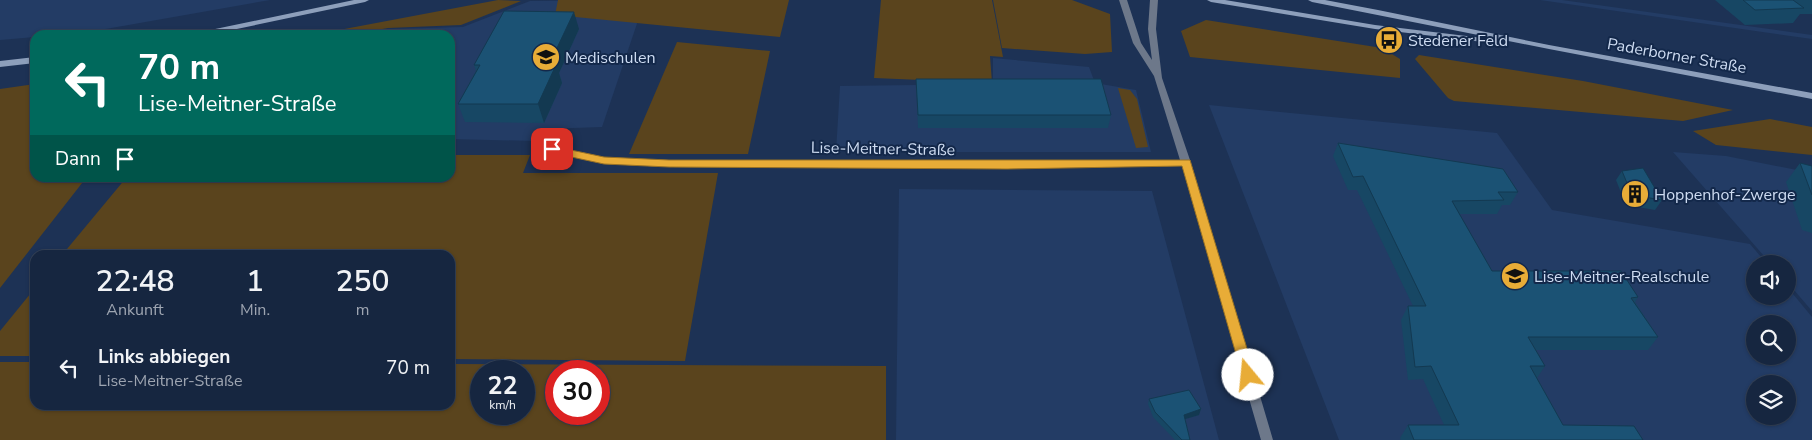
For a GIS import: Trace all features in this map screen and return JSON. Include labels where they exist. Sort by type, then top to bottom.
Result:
[{"type":"street","points":[[220,30],[365,0]]},
{"type":"street","points":[[1123,0],[1137,43],[1158,78]]},
{"type":"street","points":[[1154,0],[1152,29],[1158,78],[1186,163],[1268,440]]},
{"type":"street","name":"Paderborner Straße","points":[[1212,0],[1375,27],[1549,47]]},
{"type":"street","name":"Paderborner Straße","points":[[1312,0],[1549,47],[1812,95]]},
{"type":"street","points":[[0,64],[30,61]]},
{"type":"street","name":"Lise-Meitner-Straße","points":[[552,149],[604,161],[669,164],[1007,165],[1186,163]]},
{"type":"shaded area","points":[[0,0],[270,0],[100,30],[30,30],[30,37],[0,40]]},
{"type":"shaded area","points":[[498,0],[521,1],[461,25],[377,30],[339,30]]},
{"type":"shaded area","points":[[558,0],[789,0],[780,37],[555,15]]},
{"type":"shaded area","points":[[645,0],[602,127],[545,129],[537,141],[455,139],[455,30],[383,30],[463,27],[530,1]]},
{"type":"shaded area","points":[[881,0],[992,0],[1003,57],[990,56],[992,83],[874,78]]},
{"type":"shaded area","points":[[993,0],[1072,0],[1110,14],[1112,52],[1085,54],[1002,48]]},
{"type":"shaded area","points":[[1540,0],[1562,0],[1812,35],[1812,39]]},
{"type":"shaded area","points":[[1206,20],[1382,48],[1400,59],[1400,78],[1190,57],[1181,31]]},
{"type":"shaded area","points":[[677,42],[770,51],[748,154],[629,154]]},
{"type":"shaded area","points":[[1419,55],[1583,81],[1733,110],[1683,121],[1454,101],[1448,98],[1415,59]]},
{"type":"shaded area","points":[[993,58],[1089,67],[1095,83],[1136,90],[1151,152],[836,152],[840,86],[993,84]]},
{"type":"shaded area","points":[[30,85],[30,182],[83,182],[0,288],[0,89]]},
{"type":"shaded area","points":[[1118,88],[1130,90],[1137,99],[1148,147],[1136,148]]},
{"type":"shaded area","name":"Lise-Meitner-Realschule","points":[[1209,105],[1497,133],[1552,210],[1750,244],[1759,255],[1746,255],[1746,305],[1796,305],[1796,298],[1812,317],[1812,440],[1339,440]]},
{"type":"shaded area","points":[[1770,119],[1812,127],[1812,155],[1716,145],[1693,131]]},
{"type":"shaded area","points":[[1673,152],[1726,156],[1812,173],[1812,311],[1796,292],[1796,255],[1763,255]]},
{"type":"shaded area","points":[[455,155],[530,155],[523,173],[718,173],[685,361],[455,359],[455,250],[66,250],[123,182],[455,182]]},
{"type":"shaded area","points":[[899,189],[1152,191],[1219,440],[896,440]]},
{"type":"shaded area","points":[[30,294],[30,356],[0,356],[0,331]]},
{"type":"shaded area","points":[[0,362],[30,362],[30,410],[455,410],[455,364],[470,364],[470,425],[535,425],[535,364],[545,364],[545,425],[610,425],[610,365],[886,366],[886,440],[0,440]]},
{"type":"building","points":[[1743,0],[1793,0],[1804,8],[1755,10]]},
{"type":"building","points":[[504,11],[574,12],[549,65],[556,65],[538,104],[458,104],[480,65],[474,65]]},
{"type":"building","points":[[916,79],[1101,79],[1111,115],[918,115]]},
{"type":"building","points":[[1338,143],[1503,169],[1518,192],[1498,192],[1504,200],[1452,201],[1492,271],[1621,271],[1638,297],[1631,298],[1658,337],[1528,337],[1545,366],[1530,366],[1563,425],[1634,426],[1643,440],[1414,440],[1408,425],[1459,425],[1431,366],[1415,367],[1408,306],[1426,306],[1363,176],[1353,177]]},
{"type":"building","points":[[1800,163],[1812,166],[1812,195]]},
{"type":"building","points":[[1643,168],[1662,200],[1632,195],[1622,171]]},
{"type":"building","points":[[1189,390],[1201,409],[1184,415],[1190,440],[1182,440],[1155,412],[1149,399]]},
{"type":"place","name":"Stedener Feld","points":[[1389,40]]},
{"type":"place","name":"Medischulen","points":[[546,57]]},
{"type":"place","name":"Hoppenhof-Zwerge","points":[[1635,194]]},
{"type":"place","name":"Lise-Meitner-Realschule","points":[[1515,276]]},
{"type":"route","points":[[552,149],[574,156],[604,161],[669,164],[1007,165],[1112,162],[1186,163],[1248,375]]}]
